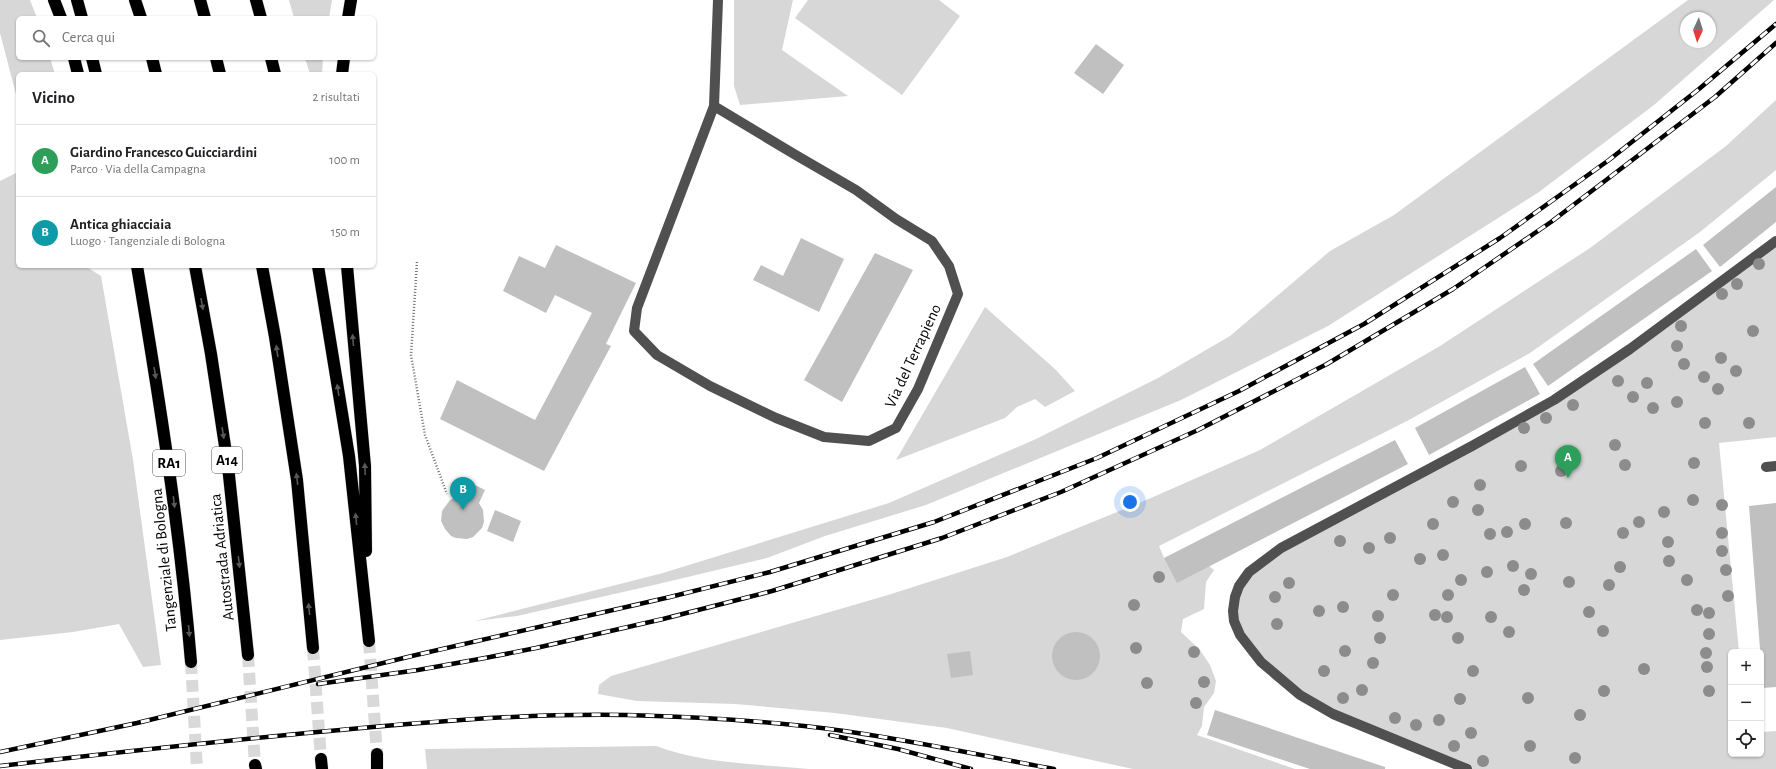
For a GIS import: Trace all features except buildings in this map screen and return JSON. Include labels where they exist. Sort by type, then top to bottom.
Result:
[{"type":"highway","points":[[54,0],[60,16]]},
{"type":"highway","points":[[77,0],[81,16]]},
{"type":"highway","points":[[136,0],[140,16]]},
{"type":"highway","points":[[200,0],[204,16]]},
{"type":"highway","points":[[256,0],[260,16]]},
{"type":"highway","points":[[348,16],[351,0]]},
{"type":"highway","points":[[74,60],[78,72]]},
{"type":"highway","points":[[92,60],[96,72]]},
{"type":"highway","points":[[152,60],[156,72]]},
{"type":"highway","points":[[216,60],[220,72]]},
{"type":"highway","points":[[272,60],[275,72]]},
{"type":"highway","points":[[342,72],[344,60]]},
{"type":"highway","points":[[129,268],[152,356]]},
{"type":"highway","name":"Tangenziale di Bologna","points":[[137,268],[168,455],[185,589],[191,662]]},
{"type":"highway","name":"Autostrada Adriatica","points":[[195,268],[211,354],[228,466],[248,655]]},
{"type":"highway","points":[[262,268],[275,337],[297,480],[313,648]]},
{"type":"highway","points":[[318,268],[349,456],[369,641]]},
{"type":"highway","points":[[347,268],[365,466],[367,620]]},
{"type":"highway","points":[[377,754],[377,769]]},
{"type":"lane","name":"Via del Terrapieno","points":[[714,106],[856,190],[896,219],[932,241],[949,266],[958,294],[918,389],[896,428],[869,441],[824,437],[776,418],[710,386],[657,355],[634,332],[637,308],[714,106],[718,0]]},
{"type":"lane","points":[[1467,769],[1333,714],[1300,695],[1261,662],[1240,635],[1234,622],[1233,611],[1239,586],[1249,572],[1281,548],[1465,450],[1554,400],[1630,350],[1776,240]]},
{"type":"path","points":[[417,262],[411,355],[425,435],[447,494]]},
{"type":"shaded area","points":[[0,0],[30,0],[36,16],[16,16],[16,60],[51,60],[54,72],[16,72],[16,94],[0,33]]},
{"type":"shaded area","points":[[289,0],[332,0],[329,16],[293,16]]},
{"type":"shaded area","points":[[734,0],[793,0],[782,50],[848,96],[740,105],[734,86]]},
{"type":"shaded area","points":[[808,0],[939,0],[960,16],[902,95],[795,18]]},
{"type":"shaded area","points":[[1688,0],[1774,0],[1654,105],[1539,192],[1328,326],[1181,400],[926,505],[825,536],[767,558],[517,616],[475,621],[663,573],[889,503],[1036,439],[1158,378],[1230,336],[1330,251],[1394,215]]},
{"type":"shaded area","points":[[306,60],[323,60],[322,72],[309,72]]},
{"type":"shaded area","points":[[1776,100],[1776,170],[1700,232],[1530,353],[1407,421],[1159,546],[1164,558],[1209,566],[1214,570],[1206,582],[1204,609],[1183,619],[1181,632],[1200,650],[1210,665],[1216,681],[1214,693],[1204,707],[1202,726],[1197,735],[1295,769],[1133,769],[947,728],[835,713],[735,704],[637,701],[598,694],[599,685],[611,676],[888,595],[1007,557],[1144,501],[1260,450],[1440,346],[1590,248],[1726,146]]},
{"type":"shaded area","points":[[16,173],[16,268],[88,268],[101,276],[133,460],[161,665],[143,667],[119,624],[73,632],[0,640],[0,181]]},
{"type":"shaded area","points":[[1776,241],[1776,437],[1719,443],[1739,649],[1728,649],[1728,757],[1764,757],[1764,732],[1776,731],[1776,769],[1467,769],[1318,707],[1249,648],[1233,611],[1235,597],[1261,562],[1554,400]]},
{"type":"shaded area","points":[[985,307],[1055,369],[1075,391],[1045,407],[1035,399],[1017,407],[1005,418],[896,460]]},
{"type":"shaded area","points":[[656,746],[674,752],[712,760],[809,769],[427,769],[425,749]]},
{"type":"tunnel","points":[[369,641],[377,754]]},
{"type":"tunnel","points":[[313,648],[321,759]]},
{"type":"tunnel","points":[[248,655],[255,765]]},
{"type":"tunnel","points":[[191,662],[197,769]]},
{"type":"railway","points":[[0,752],[137,723],[416,655],[670,597],[770,572],[934,522],[1097,458],[1239,391],[1364,324],[1500,238],[1609,160],[1699,89],[1776,24]]},
{"type":"railway","points":[[318,684],[418,670],[536,648],[663,619],[772,591],[942,538],[1061,492],[1198,430],[1327,364],[1453,289],[1551,222],[1715,97],[1776,43]]},
{"type":"railway","points":[[0,766],[307,733],[387,726],[507,717],[627,715],[709,718],[844,731],[897,739],[1054,769]]},
{"type":"railway","points":[[830,735],[898,749],[971,769]]},
{"type":"place","name":"Giardino Francesco Guicciardini","points":[[1568,478]]},
{"type":"place","name":"Antica ghiacciaia","points":[[463,510]]}]
